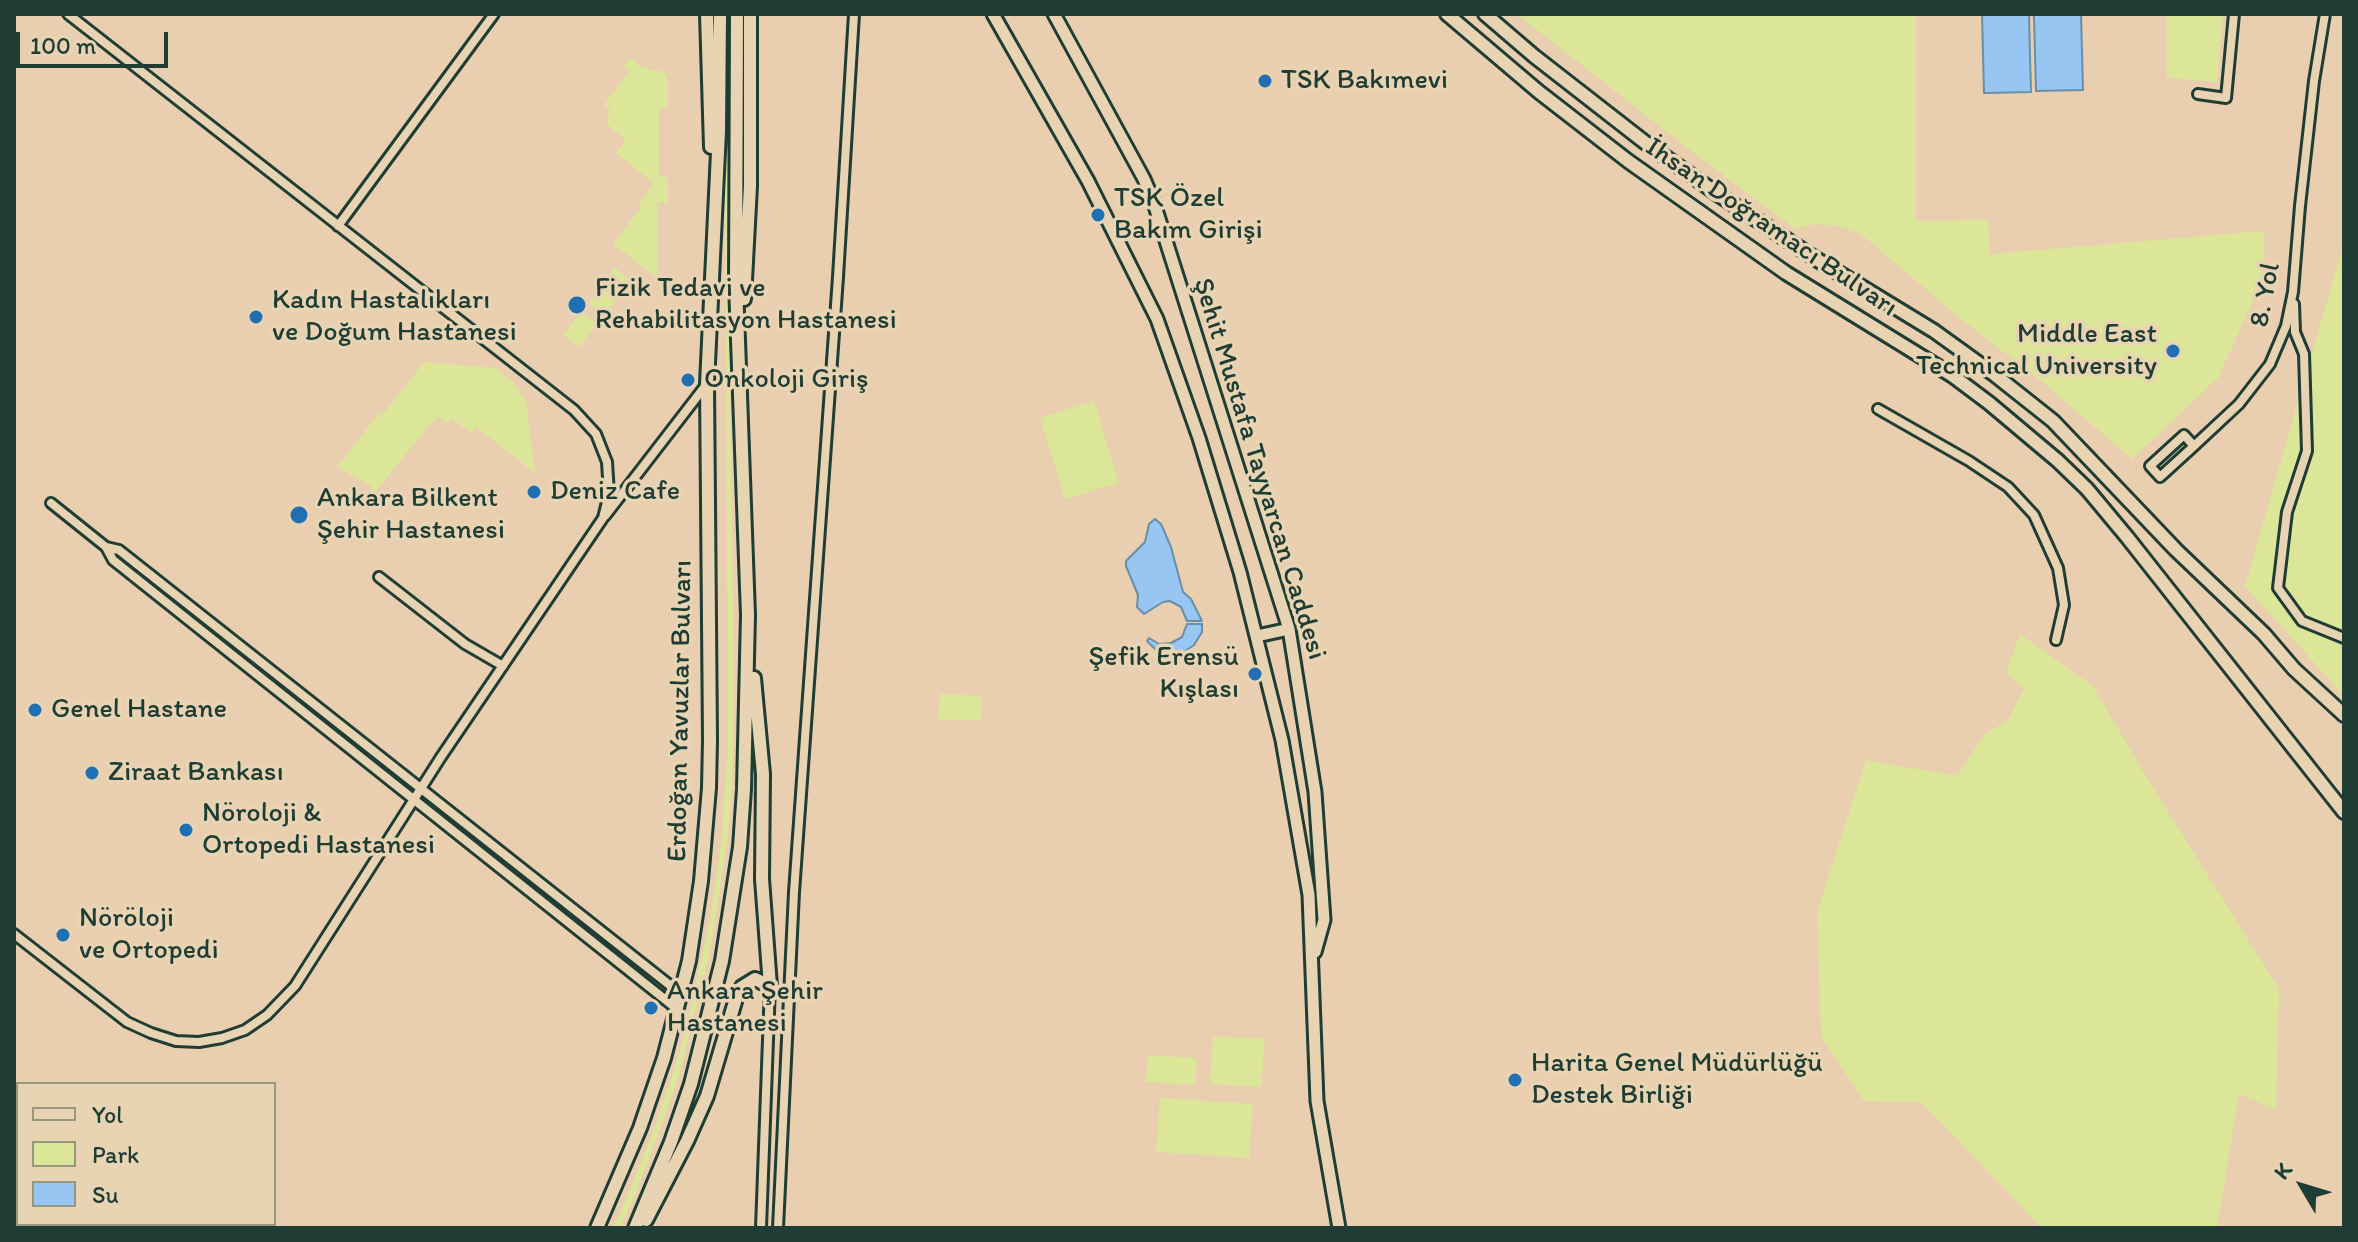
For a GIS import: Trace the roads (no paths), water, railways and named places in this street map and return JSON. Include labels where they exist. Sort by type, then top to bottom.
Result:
[{"type":"main road","name":"Erdoğan Yavuzlar Bulvarı","points":[[707,14],[714,226]]},
{"type":"main road","name":"Erdoğan Yavuzlar Bulvarı","points":[[597,1228],[657,1081],[689,961],[699,902],[709,788],[707,384],[719,131],[720,14]]},
{"type":"main road","points":[[635,1228],[691,1084],[728,931],[740,847],[748,615],[736,273],[737,14]]},
{"type":"main road","points":[[740,374],[750,186],[750,14]]},
{"type":"main road","name":"Şehit Mustafa Tayyarcan Caddesi","points":[[993,14],[1088,181],[1157,319],[1199,438],[1257,636],[1282,740],[1309,895],[1317,1101],[1339,1228]]},
{"type":"main road","name":"Şehit Mustafa Tayyarcan Caddesi","points":[[1054,14],[1153,200],[1289,629],[1315,792],[1324,899],[1324,920],[1313,962]]},
{"type":"main road","name":"İhsan Doğramacı Bulvarı","points":[[1447,14],[1539,92],[1628,161],[1786,273],[1953,376],[2058,461],[2087,489],[2127,537],[2344,812]]},
{"type":"main road","name":"İhsan Doğramacı Bulvarı","points":[[1485,14],[1647,144],[1816,259],[1934,331],[2053,421],[2176,550],[2344,715]]},
{"type":"main road","points":[[641,1228],[707,1096],[737,995],[742,987],[755,979],[770,986],[762,879],[763,774],[748,615]]},
{"type":"main road","points":[[1257,636],[1289,629]]},
{"type":"street","points":[[68,14],[574,410],[596,434],[607,462],[609,494],[603,518]]},
{"type":"street","points":[[338,226],[494,14]]},
{"type":"street","points":[[778,1228],[794,892],[854,14]]},
{"type":"street","points":[[2198,94],[2226,98],[2234,14]]},
{"type":"street","name":"8. Yol","points":[[2194,446],[2184,435],[2150,466],[2160,477],[2194,446],[2239,404],[2270,364],[2286,326],[2293,292],[2312,97],[2325,14]]},
{"type":"street","points":[[2293,292],[2295,332],[2304,354],[2307,451],[2287,512],[2278,588],[2302,621],[2344,638]]},
{"type":"street","points":[[14,934],[127,1022],[151,1033],[176,1041],[199,1042],[245,1030],[267,1015],[295,986],[413,801],[603,518],[707,384]]},
{"type":"street","points":[[1878,409],[2008,487],[2034,515],[2058,568],[2064,605],[2056,640]]},
{"type":"street","points":[[51,503],[106,547],[113,560],[677,1009]]},
{"type":"street","points":[[106,547],[119,550],[681,994]]},
{"type":"street","points":[[379,577],[465,644],[503,666]]},
{"type":"street","points":[[761,1228],[770,986]]},
{"type":"water","points":[[1982,14],[2032,14],[2029,16],[2031,92],[1984,93]]},
{"type":"water","points":[[2032,14],[2081,14],[2083,90],[2036,91]]},
{"type":"water","points":[[1155,519],[1161,524],[1171,547],[1183,592],[1191,599],[1202,621],[1187,621],[1181,607],[1170,601],[1144,614],[1137,607],[1138,595],[1126,561],[1145,542],[1149,524]]},
{"type":"water","points":[[1187,624],[1202,624],[1202,632],[1194,645],[1181,654],[1158,652],[1147,641],[1149,638],[1159,644],[1171,643],[1182,637]]},
{"type":"place","name":"TSK Bakımevi","points":[[1265,81]]},
{"type":"place","name":"TSK Özel Bakım Girişi","points":[[1098,215]]},
{"type":"place","name":"Fizik Tedavi ve Rehabilitasyon Hastanesi","points":[[577,305]]},
{"type":"place","name":"Kadın Hastalıkları ve Doğum Hastanesi","points":[[256,317]]},
{"type":"place","name":"Middle East Technical University","points":[[2173,351]]},
{"type":"place","name":"Onkoloji Giriş","points":[[688,380]]},
{"type":"place","name":"Deniz Cafe","points":[[534,492]]},
{"type":"place","name":"Ankara Bilkent Şehir Hastanesi","points":[[299,515]]},
{"type":"place","name":"Şefik Erensü Kışlası","points":[[1255,674]]},
{"type":"place","name":"Genel Hastane","points":[[35,710]]},
{"type":"place","name":"Ziraat Bankası","points":[[92,773]]},
{"type":"place","name":"Nöroloji & Ortopedi Hastanesi","points":[[186,830]]},
{"type":"place","name":"Nöröloji ve Ortopedi","points":[[63,935]]},
{"type":"place","name":"Ankara Şehir Hastanesi","points":[[651,1008]]},
{"type":"place","name":"Harita Genel Müdürlüğü Destek Birliği","points":[[1515,1080]]}]
